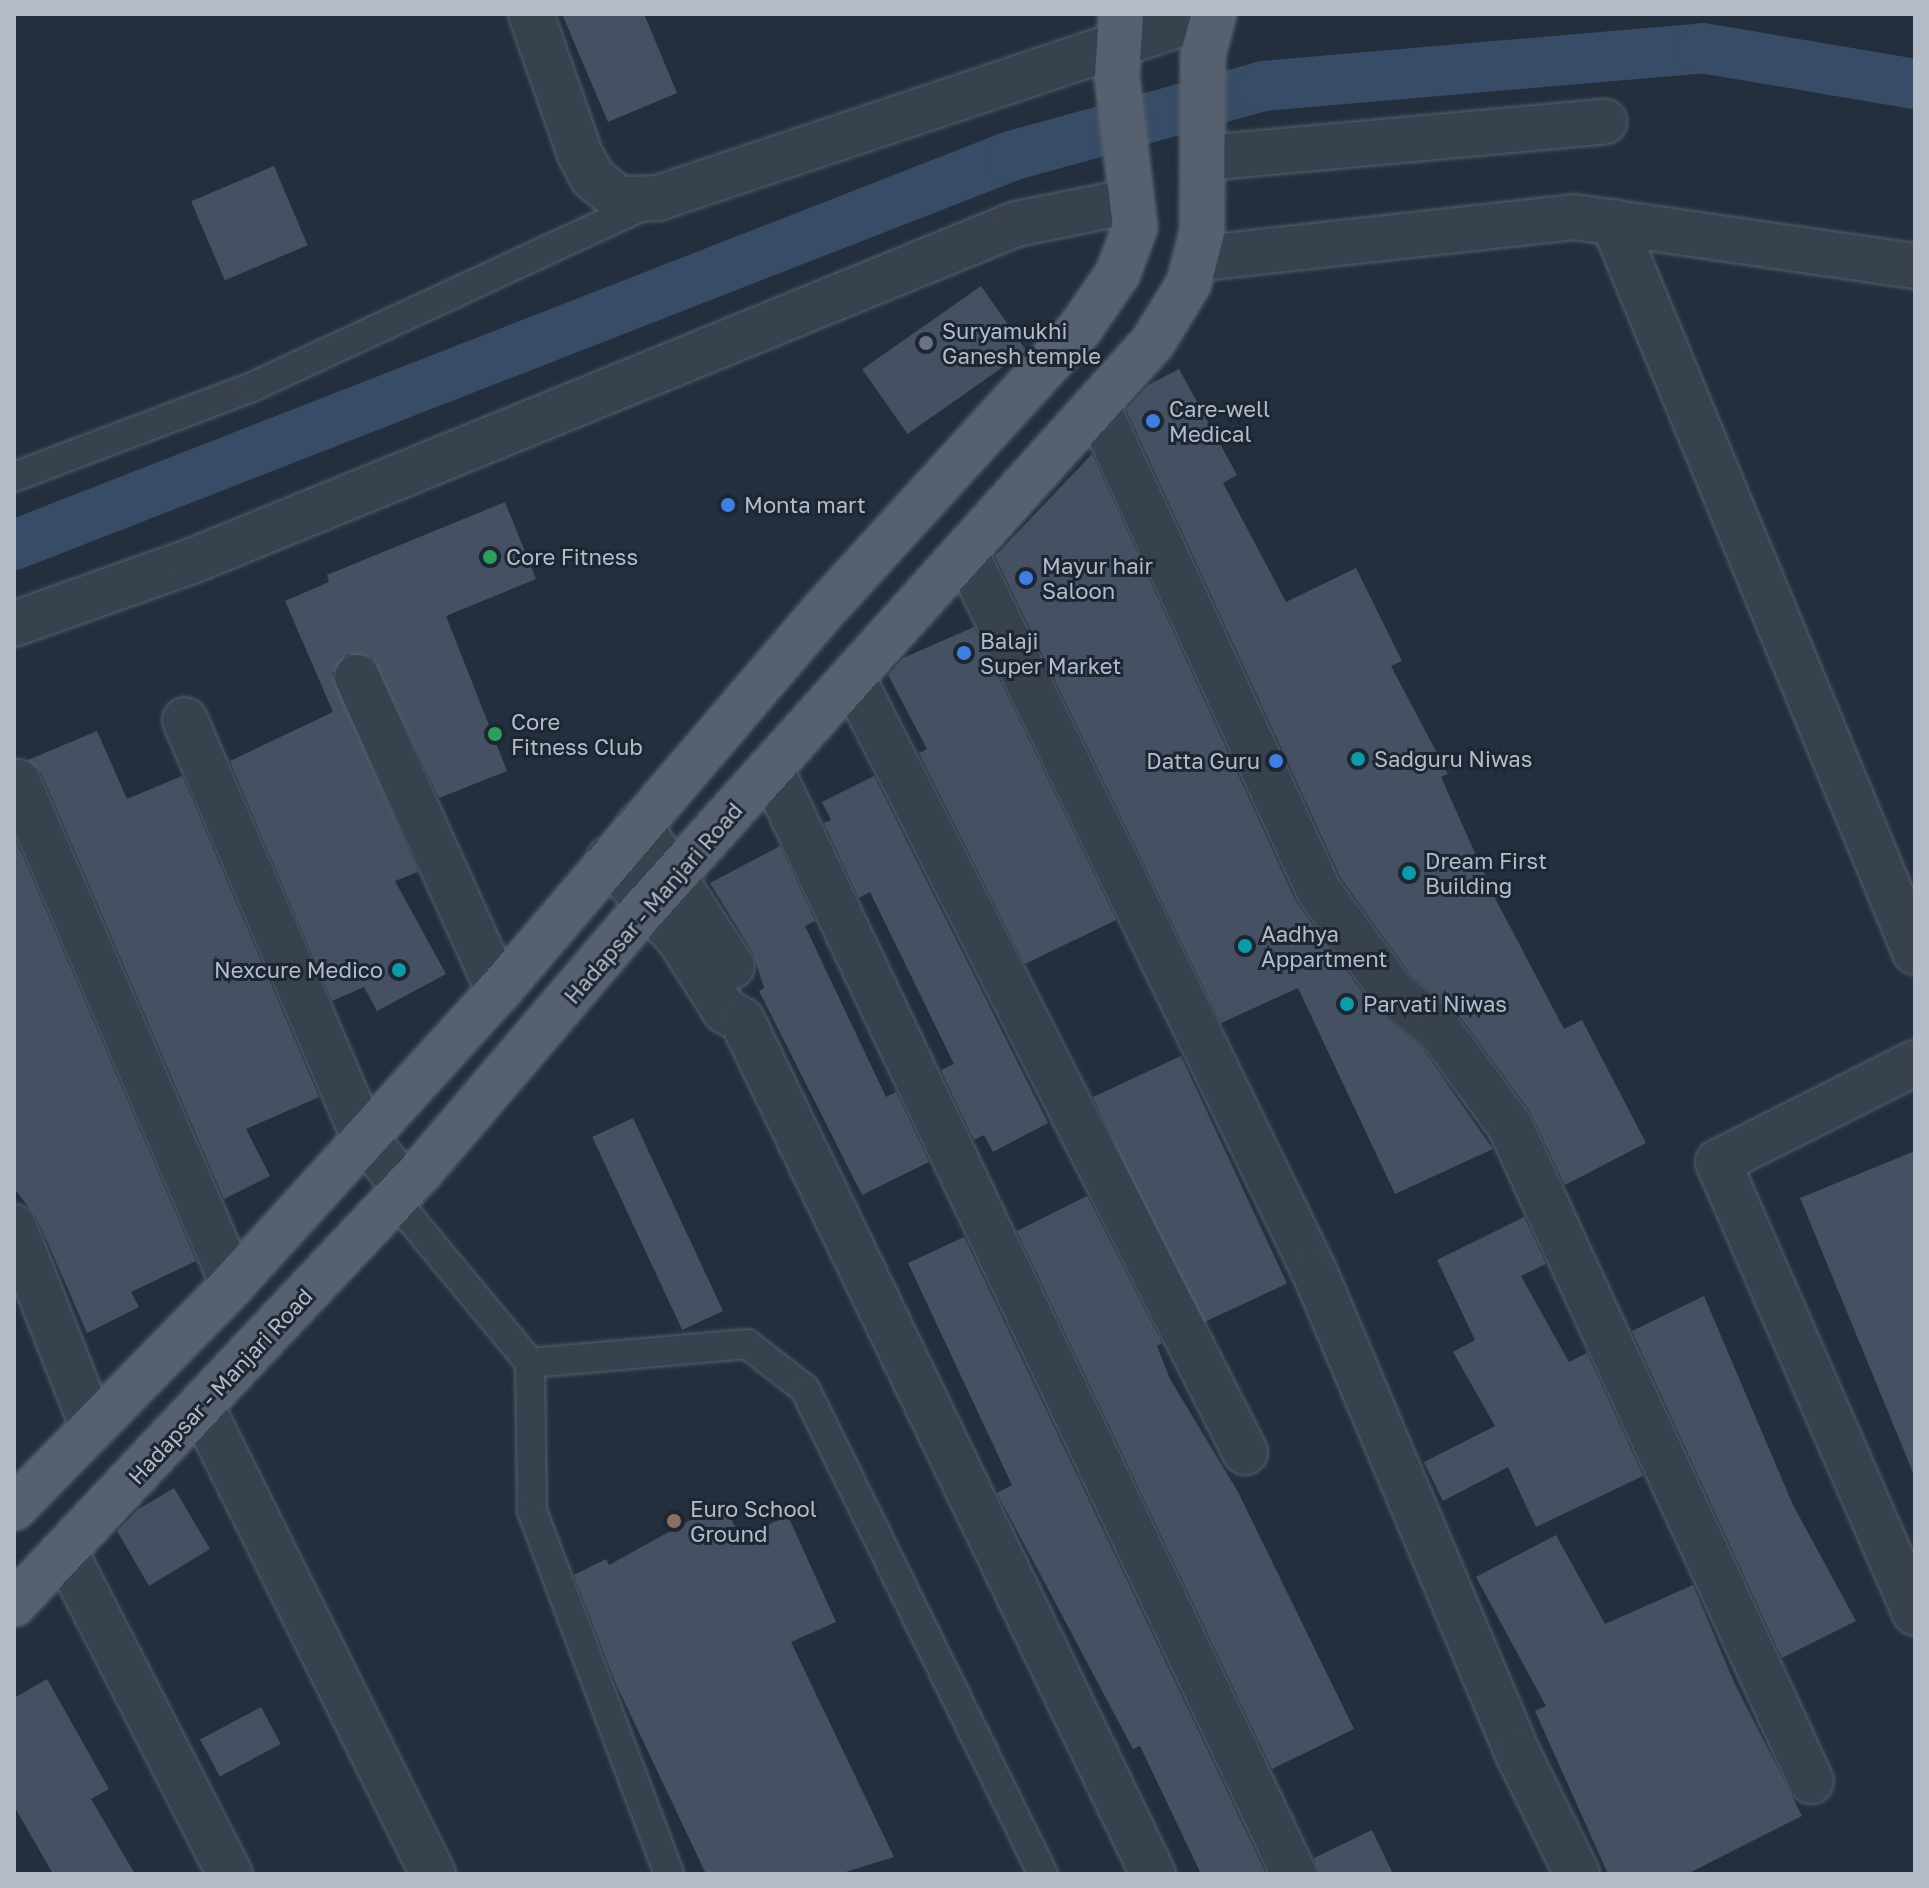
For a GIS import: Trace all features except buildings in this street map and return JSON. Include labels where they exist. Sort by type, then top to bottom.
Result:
[{"type":"main road","name":"Hadapsar - Manjari Road","points":[[14,1604],[400,1194],[646,907],[1098,408],[1153,342],[1189,283],[1195,259],[1205,158],[1209,28]]},
{"type":"main road","points":[[14,1508],[233,1284],[363,1136],[499,991],[609,859],[1079,330],[1118,273],[1135,227],[1128,181],[1118,45]]},
{"type":"street","points":[[531,14],[593,178],[619,199],[658,198],[1118,45],[1209,28]]},
{"type":"street","points":[[1205,158],[1604,122]]},
{"type":"street","points":[[14,624],[192,561],[1128,181]]},
{"type":"street","points":[[1195,259],[1574,217],[1915,266]]},
{"type":"street","points":[[1613,222],[1915,952]]},
{"type":"street","points":[[1098,408],[1319,891],[1393,992],[1439,1030],[1510,1126],[1811,1781]]},
{"type":"street","points":[[966,554],[1315,1273],[1518,1754],[1577,1874]]},
{"type":"street","points":[[357,677],[499,991]]},
{"type":"street","points":[[853,679],[1245,1452]]},
{"type":"street","points":[[185,720],[363,1136],[400,1194]]},
{"type":"street","points":[[771,770],[1294,1874]]},
{"type":"street","points":[[18,782],[233,1284]]},
{"type":"street","points":[[639,825],[675,875],[733,968],[749,1002],[742,1020]]},
{"type":"street","points":[[609,859],[646,907],[680,940],[725,1011],[742,1020],[1153,1874]]},
{"type":"street","points":[[1915,1063],[1718,1162],[1915,1613]]},
{"type":"street","points":[[14,1227],[93,1428]]},
{"type":"street","points":[[201,1406],[433,1874]]},
{"type":"street","points":[[65,1552],[230,1874]]},
{"type":"lane","points":[[14,477],[250,388],[658,198]]},
{"type":"lane","points":[[400,1194],[530,1363],[532,1511],[669,1874]]},
{"type":"lane","points":[[530,1363],[747,1344],[805,1389],[1043,1874]]},
{"type":"waterway","points":[[14,545],[1011,156],[1263,86],[1702,48],[1915,84]]},
{"type":"place","name":"Suryamukhi Ganesh temple","points":[[926,343]]},
{"type":"place","name":"Care-well Medical","points":[[1153,421]]},
{"type":"place","name":"Monta mart","points":[[728,505]]},
{"type":"place","name":"Core Fitness","points":[[490,557]]},
{"type":"place","name":"Mayur hair Saloon","points":[[1026,578]]},
{"type":"place","name":"Balaji Super Market","points":[[964,653]]},
{"type":"place","name":"Core Fitness Club","points":[[495,734]]},
{"type":"place","name":"Sadguru Niwas","points":[[1358,759]]},
{"type":"place","name":"Datta Guru","points":[[1276,761]]},
{"type":"place","name":"Dream First Building","points":[[1409,873]]},
{"type":"place","name":"Aadhya Appartment","points":[[1245,946]]},
{"type":"place","name":"Nexcure Medico","points":[[399,970]]},
{"type":"place","name":"Parvati Niwas","points":[[1347,1004]]},
{"type":"place","name":"Euro School Ground","points":[[674,1521]]}]
